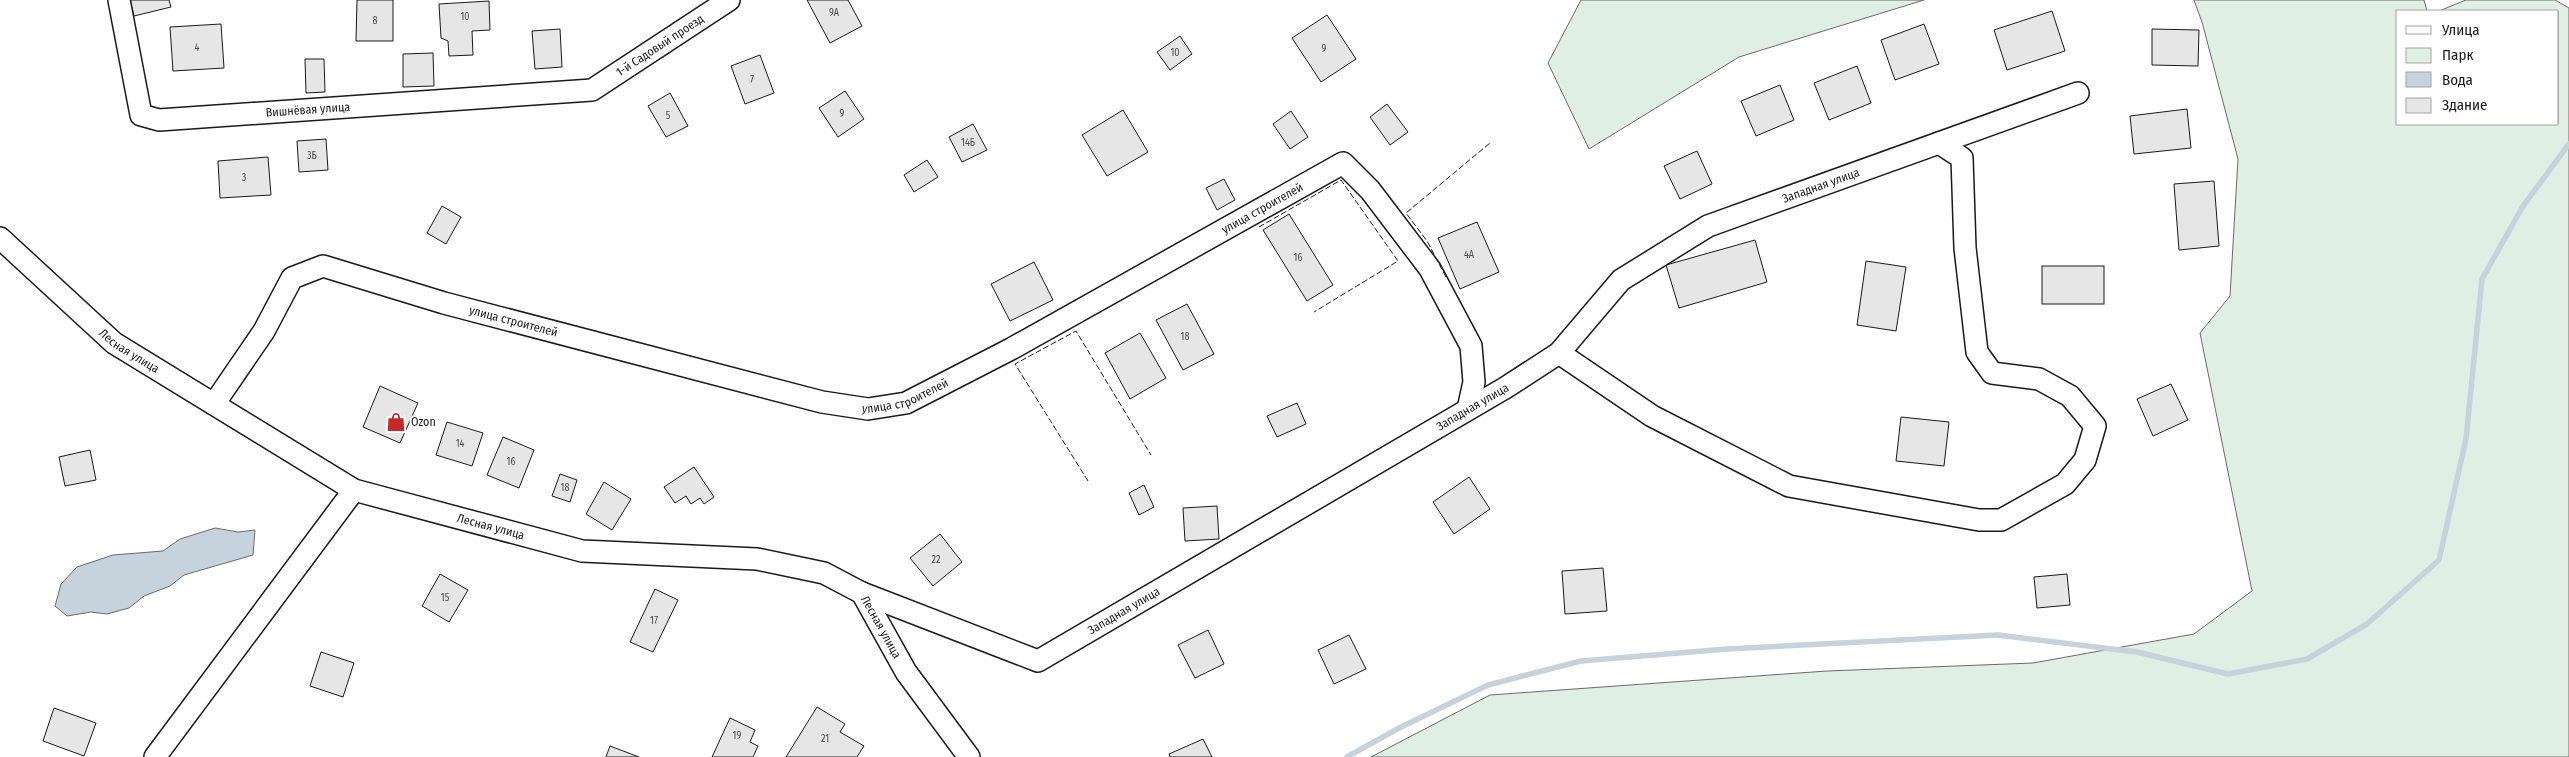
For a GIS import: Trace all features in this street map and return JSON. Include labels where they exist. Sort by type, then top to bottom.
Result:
[{"type":"street","name":"Вишнёвая улица","points":[[119,0],[141,115],[159,120],[592,90]]},
{"type":"street","name":"1-й Садовый проезд","points":[[592,90],[729,0]]},
{"type":"street","name":"Западная улица","points":[[862,593],[1038,661],[1468,409],[1559,353],[1620,280],[1708,226],[2078,93]]},
{"type":"street","points":[[1559,353],[1652,416],[1789,486],[1979,520],[2002,520],[2065,484],[2085,460],[2095,426],[2070,396],[2039,379],[1992,373],[1977,352],[1965,248],[1962,158],[1939,143]]},
{"type":"street","name":"улица строителей","points":[[214,404],[264,331],[292,278],[323,266],[453,305],[822,402],[868,409],[906,403],[1011,349],[1343,164],[1370,190],[1430,270],[1471,346],[1474,382],[1468,409]]},
{"type":"street","name":"Лесная улица","points":[[0,238],[114,343],[354,490],[582,551],[757,559],[824,573],[862,593],[906,672],[969,757]]},
{"type":"street","points":[[154,757],[354,490]]},
{"type":"green space","points":[[1581,0],[1924,0],[1739,57],[1589,149],[1548,63]]},
{"type":"green space","points":[[2194,0],[2424,0],[2427,10],[2396,10],[2396,125],[2559,125],[2559,10],[2441,10],[2466,0],[2555,0],[2569,8],[2569,757],[1371,757],[1490,695],[1827,671],[2033,663],[2194,634],[2252,591],[2200,333],[2230,296],[2238,159],[2202,22]]},
{"type":"water","points":[[215,528],[238,532],[255,530],[253,555],[184,575],[170,586],[144,596],[129,608],[107,614],[91,612],[67,616],[55,606],[61,584],[77,567],[113,555],[163,551],[180,539]]},
{"type":"building","points":[[130,0],[169,0],[171,7],[134,16]]},
{"type":"building","points":[[357,0],[393,0],[393,41],[356,41]]},
{"type":"building","points":[[807,0],[848,0],[862,26],[830,43]]},
{"type":"building","points":[[489,1],[490,30],[472,31],[473,55],[449,56],[448,41],[441,38],[439,4]]},
{"type":"building","points":[[2052,11],[2065,51],[2007,70],[1994,30]]},
{"type":"building","points":[[1327,15],[1356,59],[1321,82],[1292,38]]},
{"type":"building","points":[[221,24],[224,68],[173,71],[170,27]]},
{"type":"building","points":[[1924,24],[1939,64],[1895,80],[1881,40]]},
{"type":"building","points":[[560,29],[562,67],[535,69],[532,31]]},
{"type":"building","points":[[2152,29],[2199,30],[2198,66],[2152,65]]},
{"type":"building","points":[[1180,36],[1192,54],[1170,70],[1157,52]]},
{"type":"building","points":[[433,53],[434,86],[403,87],[403,54]]},
{"type":"building","points":[[760,55],[774,93],[745,104],[731,66]]},
{"type":"building","points":[[305,59],[324,59],[325,92],[306,93]]},
{"type":"building","points":[[1857,66],[1871,103],[1829,120],[1814,83]]},
{"type":"building","points":[[1780,85],[1794,120],[1756,136],[1741,101]]},
{"type":"building","points":[[845,91],[864,119],[838,137],[819,108]]},
{"type":"building","points":[[670,93],[688,126],[666,137],[648,106]]},
{"type":"building","points":[[1387,104],[1408,132],[1390,145],[1370,117]]},
{"type":"building","points":[[2187,109],[2191,148],[2134,154],[2130,116]]},
{"type":"building","points":[[1123,110],[1148,152],[1107,176],[1082,135]]},
{"type":"building","points":[[1291,111],[1308,137],[1290,149],[1273,124]]},
{"type":"building","points":[[973,124],[987,150],[962,162],[949,137]]},
{"type":"building","points":[[326,139],[328,170],[299,172],[297,141]]},
{"type":"building","points":[[1697,151],[1712,184],[1680,199],[1664,166]]},
{"type":"building","points":[[268,157],[271,195],[220,198],[218,161]]},
{"type":"building","points":[[927,160],[938,177],[914,192],[904,175]]},
{"type":"building","points":[[1224,179],[1235,200],[1217,210],[1206,188]]},
{"type":"building","points":[[2214,181],[2219,246],[2179,250],[2174,184]]},
{"type":"building","points":[[442,206],[461,217],[446,244],[427,233]]},
{"type":"building","points":[[1289,214],[1333,285],[1307,301],[1263,230]]},
{"type":"building","points":[[1477,222],[1499,272],[1460,289],[1438,238]]},
{"type":"building","points":[[1755,240],[1767,282],[1679,308],[1666,265]]},
{"type":"building","points":[[1866,261],[1906,267],[1896,331],[1857,325]]},
{"type":"building","points":[[1034,262],[1053,300],[1010,321],[991,284]]},
{"type":"building","points":[[2042,266],[2104,266],[2104,304],[2042,304]]},
{"type":"building","points":[[1187,304],[1214,354],[1183,370],[1156,320]]},
{"type":"building","points":[[1140,333],[1166,378],[1130,399],[1105,353]]},
{"type":"building","points":[[2171,384],[2188,420],[2153,436],[2137,399]]},
{"type":"building","points":[[380,386],[418,403],[400,443],[363,427]]},
{"type":"building","points":[[1297,403],[1306,424],[1277,437],[1267,416]]},
{"type":"building","points":[[1901,417],[1949,422],[1944,466],[1896,461]]},
{"type":"building","points":[[447,422],[483,433],[472,466],[436,455]]},
{"type":"building","points":[[503,437],[534,450],[519,488],[487,475]]},
{"type":"building","points":[[90,450],[96,480],[65,486],[59,457]]},
{"type":"building","points":[[694,467],[714,497],[704,504],[700,498],[691,504],[686,496],[675,503],[664,487]]},
{"type":"building","points":[[560,474],[577,480],[570,502],[552,496]]},
{"type":"building","points":[[1469,477],[1490,509],[1454,534],[1433,502]]},
{"type":"building","points":[[604,482],[631,499],[612,530],[586,514]]},
{"type":"building","points":[[1144,485],[1154,507],[1139,515],[1129,493]]},
{"type":"building","points":[[1217,506],[1219,539],[1185,541],[1183,508]]},
{"type":"building","points":[[940,534],[962,562],[933,586],[910,558]]},
{"type":"building","points":[[1603,568],[1607,611],[1565,614],[1562,571]]},
{"type":"building","points":[[440,574],[468,590],[449,622],[422,606]]},
{"type":"building","points":[[2067,574],[2070,605],[2037,608],[2034,577]]},
{"type":"building","points":[[655,589],[678,600],[653,652],[630,642]]},
{"type":"building","points":[[1208,630],[1224,664],[1195,678],[1178,645]]},
{"type":"building","points":[[1349,635],[1366,669],[1334,684],[1318,650]]},
{"type":"building","points":[[321,652],[354,663],[343,697],[310,686]]},
{"type":"building","points":[[817,707],[845,724],[840,732],[864,746],[857,757],[786,757]]},
{"type":"building","points":[[54,708],[96,723],[84,756],[43,741]]},
{"type":"building","points":[[730,718],[755,730],[750,742],[758,746],[753,757],[712,757]]},
{"type":"building","points":[[1203,739],[1212,757],[1170,757],[1169,754]]},
{"type":"building","points":[[610,746],[639,757],[606,757]]},
{"type":"waterway","points":[[1347,757],[1399,728],[1488,685],[1581,661],[1727,649],[1998,635],[2137,652],[2228,674],[2307,659],[2367,624],[2439,560],[2466,439],[2482,279],[2523,206],[2569,144]]},
{"type":"fence","points":[[1446,277],[1427,241],[1406,213],[1490,143]]},
{"type":"fence","points":[[1259,227],[1341,180],[1398,261],[1314,312]]},
{"type":"fence","points":[[1088,481],[1015,364],[1076,331],[1151,455]]},
{"type":"place","name":"Ozon","points":[[396,422]]}]
